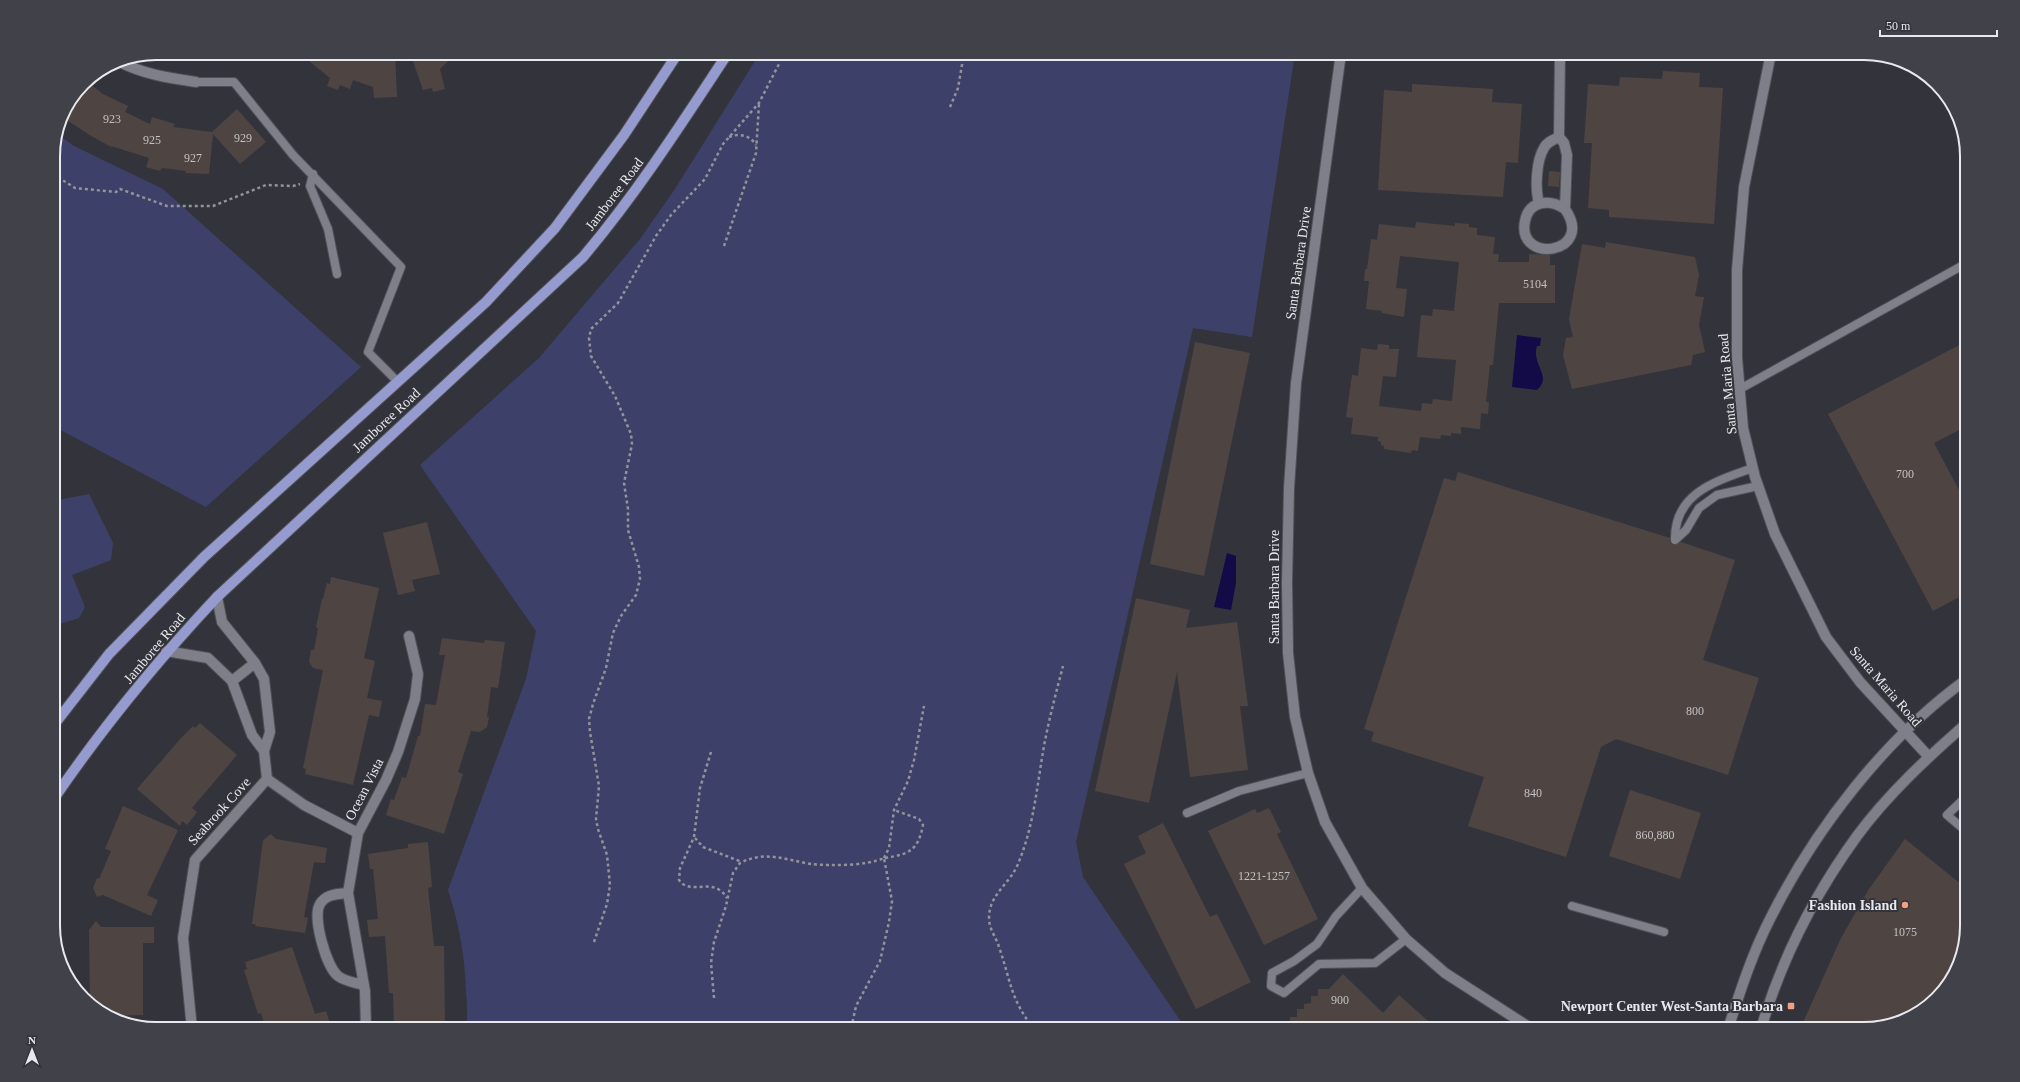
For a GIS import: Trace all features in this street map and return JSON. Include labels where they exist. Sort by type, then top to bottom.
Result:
[{"type":"main road","name":"Jamboree Road","points":[[60,717],[109,654],[204,557],[486,302],[555,228],[624,134],[673,60]]},
{"type":"main road","name":"Jamboree Road","points":[[60,790],[166,651],[217,597],[582,257],[614,221],[723,60]]},
{"type":"street","name":"Santa Barbara Drive","points":[[1340,60],[1296,383],[1289,488],[1287,583],[1288,653],[1295,717],[1308,774],[1325,822],[1362,888],[1406,939],[1445,973],[1521,1022]]},
{"type":"street","points":[[1560,60],[1559,137],[1564,143],[1567,154],[1566,209]]},
{"type":"street","name":"Santa Maria Road","points":[[1770,60],[1744,187],[1737,270],[1736,358],[1743,428],[1758,486],[1775,534],[1826,637],[1860,682],[1906,730],[1929,757]]},
{"type":"street","points":[[125,65],[133,69],[165,77],[196,82]]},
{"type":"street","points":[[1538,203],[1536,185],[1544,147],[1550,141],[1559,137]]},
{"type":"street","points":[[1548,202],[1557,203],[1566,209],[1571,217],[1572,226],[1571,235],[1566,243],[1557,248],[1548,250],[1538,248],[1531,243],[1526,235],[1524,226],[1526,216],[1531,209],[1538,203],[1548,202]]},
{"type":"street","points":[[217,597],[222,622],[255,663],[264,679],[270,732],[264,751],[267,779],[304,805],[358,832]]},
{"type":"street","name":"Ocean Vista","points":[[366,1022],[364,985],[348,893],[358,832],[386,780],[398,752],[415,699],[418,674],[409,636]]},
{"type":"street","points":[[166,651],[208,658],[232,681],[252,735],[264,751]]},
{"type":"street","points":[[232,681],[255,663]]},
{"type":"street","points":[[1730,1022],[1745,977],[1770,919],[1808,851],[1851,792],[1906,730],[1960,686]]},
{"type":"street","points":[[1763,1022],[1768,1003],[1792,945],[1832,874],[1858,835],[1929,757],[1960,729]]},
{"type":"street","name":"Seabrook Cove","points":[[191,1022],[183,938],[195,860],[267,779]]},
{"type":"street","points":[[348,893],[332,895],[324,899],[320,904],[317,916],[328,962],[332,970],[339,977],[364,985]]},
{"type":"lane","points":[[196,82],[234,82],[293,155],[313,174],[401,267],[368,352],[398,382]]},
{"type":"lane","points":[[313,174],[310,186],[328,229],[337,274]]},
{"type":"lane","points":[[1740,389],[1960,267]]},
{"type":"lane","points":[[1753,468],[1725,478],[1704,488],[1687,502],[1675,525],[1675,540],[1686,530],[1699,508],[1717,495],[1758,486]]},
{"type":"lane","points":[[1187,813],[1239,791],[1308,774]]},
{"type":"lane","points":[[1960,803],[1947,815],[1960,826]]},
{"type":"lane","points":[[1362,888],[1336,916],[1317,944],[1294,961],[1272,974],[1271,986],[1284,993],[1319,964],[1375,962],[1406,939]]},
{"type":"lane","points":[[1572,906],[1664,932]]},
{"type":"path","points":[[950,108],[958,88],[963,60]]},
{"type":"path","points":[[594,942],[607,904],[610,884],[607,855],[596,819],[599,786],[590,732],[590,719],[593,704],[606,668],[613,633],[621,616],[636,595],[640,580],[639,567],[632,549],[628,530],[628,504],[624,483],[632,444],[631,434],[615,396],[591,356],[589,338],[591,329],[618,303],[656,236],[671,215],[705,179],[727,139],[759,103],[779,64]]},
{"type":"path","points":[[724,246],[740,196],[754,161],[759,103]]},
{"type":"path","points":[[727,139],[734,135],[746,136],[754,142],[756,146]]},
{"type":"path","points":[[60,178],[75,188],[116,192],[120,189],[166,206],[213,206],[266,185],[293,186],[303,183],[313,174]]},
{"type":"path","points":[[1030,1022],[1014,997],[1002,954],[990,926],[989,919],[994,897],[1014,871],[1026,840],[1037,794],[1053,702],[1063,666]]},
{"type":"path","points":[[853,1022],[858,1002],[880,961],[890,922],[892,901],[884,858],[889,848],[894,810],[908,781],[920,732],[924,706]]},
{"type":"path","points":[[711,752],[700,788],[694,837],[680,868],[679,880],[689,887],[714,886],[722,890],[728,898]]},
{"type":"path","points":[[714,998],[712,952],[728,898],[733,873],[742,862],[765,856],[786,857],[819,864],[870,863],[910,852],[917,845],[921,835],[922,822],[909,814],[894,810]]},
{"type":"path","points":[[694,837],[704,847],[742,862]]},
{"type":"shaded area","points":[[756,60],[1294,60],[1252,337],[1193,328],[1076,842],[1083,877],[1181,1022],[467,1022],[463,953],[448,890],[526,679],[536,631],[420,465],[539,358],[640,239],[675,189]]},
{"type":"shaded area","points":[[62,138],[74,146],[163,189],[361,367],[206,507],[60,430],[60,150]]},
{"type":"shaded area","points":[[1517,335],[1541,338],[1540,346],[1537,346],[1536,353],[1543,380],[1537,390],[1512,387]]},
{"type":"shaded area","points":[[89,494],[113,543],[111,560],[72,575],[85,607],[79,618],[60,624],[60,534],[60,500]]},
{"type":"shaded area","points":[[1227,553],[1236,556],[1236,583],[1231,610],[1214,607]]},
{"type":"building","points":[[395,60],[397,97],[374,98],[373,87],[353,80],[350,89],[340,85],[338,90],[327,86],[330,78],[309,61]]},
{"type":"building","points":[[412,60],[449,60],[440,69],[445,89],[433,92],[432,88],[423,90]]},
{"type":"building","points":[[1663,71],[1700,73],[1699,87],[1723,88],[1714,224],[1609,217],[1609,210],[1588,208],[1592,143],[1584,143],[1588,84],[1619,86],[1620,77],[1662,79]]},
{"type":"building","points":[[1412,84],[1493,89],[1492,102],[1522,104],[1518,163],[1506,162],[1503,197],[1378,190],[1384,90],[1412,92]]},
{"type":"building","points":[[91,85],[103,94],[128,106],[125,112],[150,124],[152,117],[175,124],[173,127],[212,132],[237,109],[266,142],[240,164],[213,134],[209,174],[185,173],[186,171],[162,168],[160,171],[146,167],[149,158],[111,147],[67,120],[76,103]]},
{"type":"building","points":[[1549,171],[1560,172],[1559,187],[1548,186]]},
{"type":"building","points":[[1416,222],[1455,226],[1455,223],[1469,224],[1469,227],[1477,228],[1477,235],[1495,237],[1493,254],[1499,254],[1498,262],[1529,262],[1529,254],[1550,255],[1550,265],[1555,265],[1555,303],[1499,303],[1493,365],[1490,365],[1486,402],[1489,402],[1488,414],[1481,413],[1480,429],[1461,427],[1461,434],[1451,433],[1451,436],[1441,435],[1440,439],[1420,437],[1418,451],[1412,450],[1411,453],[1384,449],[1381,442],[1378,441],[1378,437],[1351,434],[1353,418],[1346,417],[1352,375],[1358,376],[1361,348],[1377,350],[1378,344],[1389,345],[1389,349],[1399,349],[1396,377],[1383,376],[1379,406],[1421,411],[1422,403],[1432,404],[1433,399],[1452,401],[1456,360],[1417,357],[1421,315],[1432,316],[1433,309],[1454,311],[1459,262],[1400,256],[1396,288],[1407,289],[1404,317],[1382,313],[1382,311],[1366,309],[1369,281],[1364,281],[1365,269],[1367,269],[1371,239],[1377,240],[1379,224],[1415,228]]},
{"type":"building","points":[[1606,242],[1695,257],[1699,275],[1695,296],[1704,297],[1699,325],[1705,352],[1693,355],[1691,365],[1572,389],[1563,355],[1566,338],[1573,337],[1569,319],[1582,244],[1605,248]]},
{"type":"building","points":[[1195,342],[1250,353],[1204,576],[1150,564]]},
{"type":"building","points":[[1960,345],[1960,430],[1934,443],[1960,492],[1960,597],[1933,611],[1828,414]]},
{"type":"building","points":[[1458,472],[1670,538],[1670,542],[1673,545],[1681,542],[1735,560],[1703,660],[1759,678],[1728,775],[1616,739],[1601,747],[1566,857],[1468,826],[1484,777],[1371,741],[1374,732],[1364,729],[1444,478],[1455,481]]},
{"type":"building","points":[[427,522],[440,574],[412,580],[415,591],[398,595],[383,533]]},
{"type":"building","points":[[331,577],[379,588],[364,658],[375,661],[367,698],[382,701],[379,717],[369,715],[353,785],[305,774],[306,769],[303,768],[323,670],[313,668],[309,662],[311,650],[314,650],[318,628],[316,627],[322,599],[327,583],[330,584]]},
{"type":"building","points":[[1136,598],[1190,610],[1186,628],[1237,622],[1248,706],[1240,706],[1248,770],[1190,777],[1177,672],[1149,803],[1095,791]]},
{"type":"building","points":[[442,638],[484,643],[485,640],[505,642],[498,688],[491,687],[487,727],[480,732],[471,731],[458,772],[463,774],[444,834],[386,815],[391,799],[394,800],[402,777],[406,778],[418,736],[420,736],[425,704],[436,705],[445,655],[439,655]]},
{"type":"building","points":[[200,723],[237,755],[192,808],[197,812],[187,825],[182,821],[180,826],[137,789],[181,738],[193,726],[195,728]]},
{"type":"building","points":[[1630,790],[1701,813],[1680,879],[1609,856]]},
{"type":"building","points":[[123,806],[178,830],[147,895],[158,900],[151,916],[103,895],[97,897],[93,888],[97,878],[99,879],[111,851],[105,849]]},
{"type":"building","points":[[1269,808],[1281,832],[1277,834],[1318,919],[1264,945],[1208,831],[1255,809],[1257,813]]},
{"type":"building","points":[[1163,823],[1210,917],[1217,914],[1251,982],[1196,1009],[1124,864],[1146,853],[1138,836]]},
{"type":"building","points":[[271,834],[276,839],[327,848],[325,863],[314,862],[304,917],[308,918],[305,933],[255,926],[256,924],[252,924],[263,840]]},
{"type":"building","name":"Fashion Island","points":[[1905,839],[1960,883],[1959,938],[1955,957],[1950,968],[1944,979],[1932,994],[1912,1009],[1901,1015],[1889,1019],[1864,1022],[1803,1022],[1841,938],[1869,889]]},
{"type":"building","points":[[428,842],[432,887],[428,888],[434,946],[444,946],[445,1022],[394,1022],[393,993],[389,993],[385,936],[369,937],[367,920],[378,919],[373,869],[370,869],[368,854],[408,848],[408,844]]},
{"type":"building","points":[[96,921],[101,927],[154,927],[154,943],[143,943],[143,1015],[122,1016],[103,1006],[90,995],[89,930]]},
{"type":"building","points":[[292,947],[315,1014],[326,1011],[329,1022],[264,1022],[261,1013],[258,1014],[244,970],[247,969],[245,962]]},
{"type":"building","points":[[1343,974],[1383,1013],[1399,995],[1429,1022],[1290,1022],[1290,1017],[1297,1017],[1297,1009],[1304,1009],[1304,1004],[1311,1003],[1311,996],[1318,996],[1318,989],[1329,989]]},
{"type":"place","name":"Fashion Island","points":[[1905,905]]},
{"type":"place","name":"Newport Center West-Santa Barbara","points":[[1791,1006]]}]
